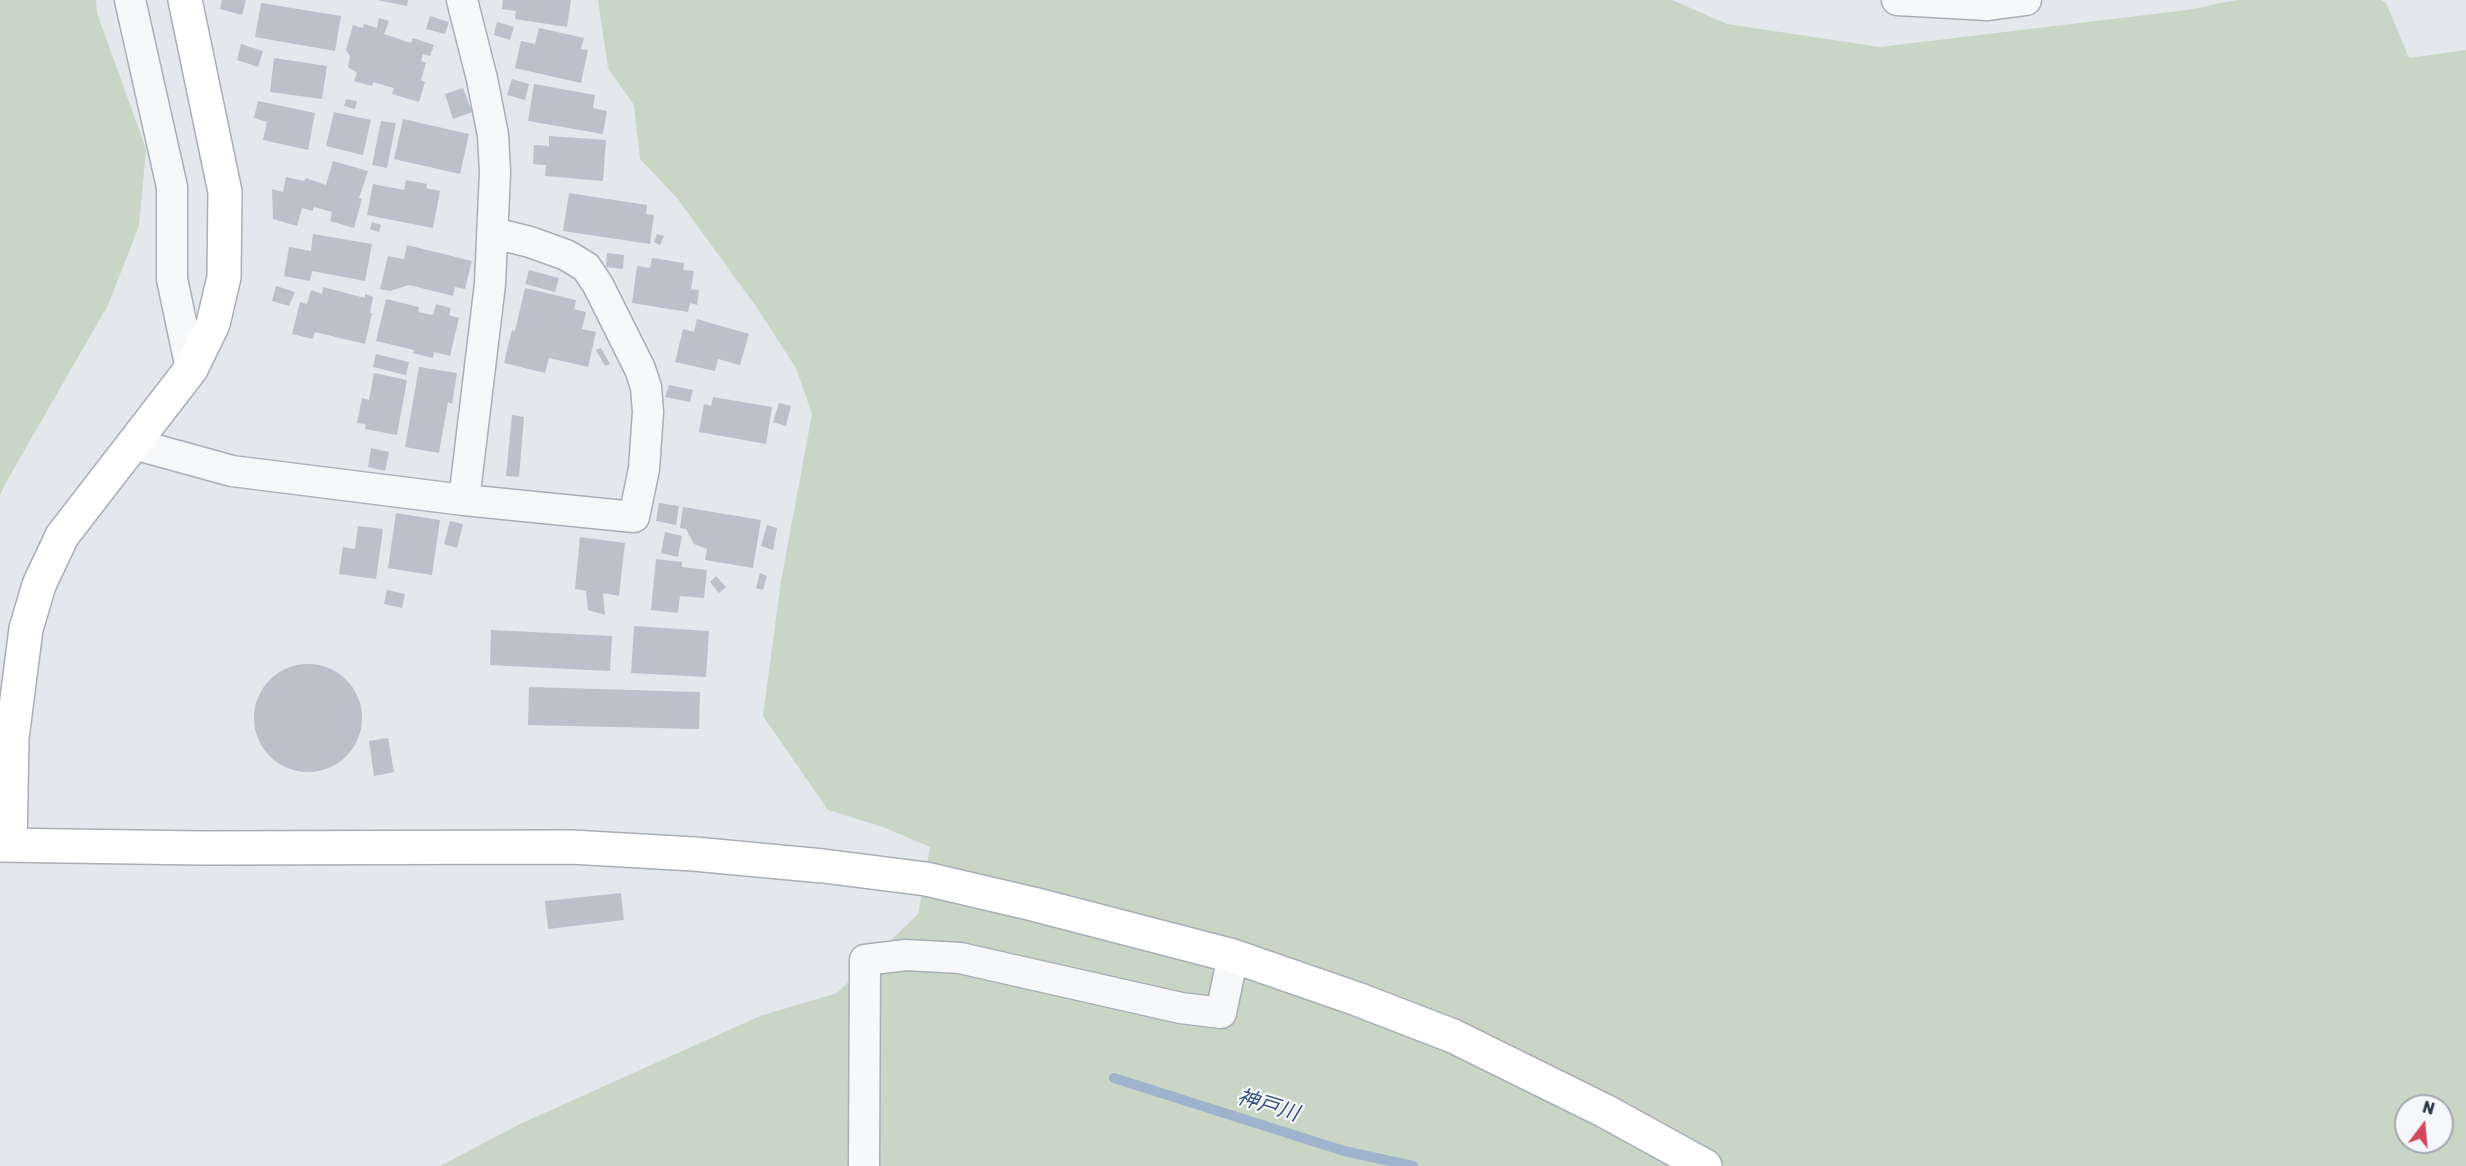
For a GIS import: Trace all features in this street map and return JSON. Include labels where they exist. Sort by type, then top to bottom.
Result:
[{"type":"street","points":[[130,0],[172,186],[172,279],[191,369]]},
{"type":"street","points":[[185,0],[225,192],[224,277],[213,324],[191,369],[62,536],[39,585],[26,629],[12,738],[5,845],[571,847],[741,858],[926,879],[1233,956],[1357,999],[1453,1036],[1605,1111],[1705,1166]]},
{"type":"street","points":[[462,0],[482,79],[493,135],[494,234],[464,500]]},
{"type":"street","points":[[1897,0],[1988,5],[2026,0]]},
{"type":"street","points":[[134,444],[232,471],[464,500],[634,517],[644,469],[648,412],[646,387],[640,369],[598,285],[586,267],[566,255],[530,242],[494,234]]},
{"type":"street","points":[[864,1166],[865,960],[906,955],[960,958],[1181,1008],[1221,1013],[1233,956]]},
{"type":"green space","points":[[0,0],[96,0],[97,13],[146,149],[139,226],[108,305],[0,496]]},
{"type":"green space","points":[[598,0],[1672,0],[1727,24],[1880,47],[2187,10],[2237,0],[2381,0],[2386,3],[2409,58],[2466,50],[2466,1166],[440,1166],[520,1124],[760,1016],[837,993],[918,914],[930,847],[883,827],[828,810],[763,716],[781,581],[812,414],[796,368],[755,305],[677,198],[640,159],[634,105],[608,68]]},
{"type":"building","points":[[222,0],[246,0],[242,15],[220,9]]},
{"type":"building","points":[[377,0],[408,0],[407,6]]},
{"type":"building","points":[[503,0],[571,0],[567,27],[515,19],[516,11],[502,9]]},
{"type":"building","points":[[261,3],[341,16],[335,51],[255,37]]},
{"type":"building","points":[[430,16],[449,22],[445,34],[426,29]]},
{"type":"building","points":[[379,18],[389,21],[384,34],[411,43],[413,38],[434,45],[430,56],[423,54],[421,61],[426,63],[421,80],[425,82],[419,102],[392,94],[394,88],[373,82],[372,86],[354,81],[357,73],[348,67],[350,56],[346,50],[353,25],[363,28],[364,24],[377,28]]},
{"type":"building","points":[[497,22],[514,27],[510,40],[494,35]]},
{"type":"building","points":[[539,28],[584,38],[581,49],[588,50],[581,83],[515,68],[521,41],[535,44]]},
{"type":"building","points":[[241,44],[263,51],[258,67],[237,60]]},
{"type":"building","points":[[274,58],[327,66],[322,99],[270,92]]},
{"type":"building","points":[[512,79],[529,84],[525,100],[507,95]]},
{"type":"building","points":[[534,84],[595,95],[593,108],[607,111],[603,134],[528,121]]},
{"type":"building","points":[[463,88],[472,112],[453,119],[445,94]]},
{"type":"building","points":[[346,99],[357,101],[355,109],[344,106]]},
{"type":"building","points":[[258,101],[315,113],[308,150],[263,140],[267,122],[254,118]]},
{"type":"building","points":[[334,112],[371,120],[363,155],[326,146]]},
{"type":"building","points":[[403,119],[469,134],[460,174],[394,159]]},
{"type":"building","points":[[381,121],[396,123],[387,168],[372,165]]},
{"type":"building","points":[[549,136],[606,140],[603,181],[545,176],[546,165],[533,164],[534,145],[549,146]]},
{"type":"building","points":[[333,161],[368,171],[359,198],[362,199],[354,228],[330,221],[332,212],[314,207],[313,211],[302,208],[297,226],[273,219],[272,189],[283,192],[286,177],[304,181],[306,178],[326,185]]},
{"type":"building","points":[[406,180],[427,184],[426,188],[440,191],[433,228],[367,215],[373,184],[404,190]]},
{"type":"building","points":[[569,193],[647,205],[646,214],[654,215],[650,244],[563,231]]},
{"type":"building","points":[[372,222],[381,225],[379,232],[370,229]]},
{"type":"building","points":[[313,234],[372,244],[365,281],[312,271],[310,281],[284,276],[289,247],[311,251]]},
{"type":"building","points":[[657,234],[664,236],[660,245],[654,242]]},
{"type":"building","points":[[407,245],[472,261],[465,289],[455,287],[453,296],[409,285],[390,291],[380,289],[388,256],[404,259]]},
{"type":"building","points":[[607,253],[624,255],[623,269],[606,267]]},
{"type":"building","points":[[652,258],[684,263],[683,270],[694,271],[691,289],[699,290],[697,305],[690,303],[688,312],[632,303],[637,266],[650,268]]},
{"type":"building","points":[[529,270],[559,278],[555,292],[525,284]]},
{"type":"building","points":[[276,286],[295,292],[289,306],[272,301]]},
{"type":"building","points":[[323,287],[365,298],[365,294],[373,297],[365,344],[315,332],[313,339],[292,334],[300,302],[307,304],[311,290],[322,294]]},
{"type":"building","points":[[525,288],[576,300],[574,309],[586,312],[582,329],[596,332],[588,367],[549,358],[545,373],[504,363],[512,330],[515,331]]},
{"type":"building","points":[[386,299],[419,307],[418,312],[433,315],[436,304],[451,308],[449,315],[459,318],[450,356],[434,352],[433,358],[413,353],[414,350],[376,341]]},
{"type":"building","points":[[697,319],[749,334],[740,365],[718,359],[715,371],[675,362],[683,329],[694,332]]},
{"type":"building","points":[[601,348],[610,364],[605,366],[596,350]]},
{"type":"building","points":[[376,354],[409,362],[406,375],[373,367]]},
{"type":"building","points":[[419,367],[457,373],[452,404],[448,402],[439,453],[405,447]]},
{"type":"building","points":[[374,373],[407,380],[397,435],[365,429],[366,424],[357,423],[362,398],[369,400]]},
{"type":"building","points":[[669,385],[693,390],[690,402],[665,397]]},
{"type":"building","points":[[713,397],[772,407],[766,444],[699,432],[704,404],[711,406]]},
{"type":"building","points":[[779,403],[791,406],[786,426],[773,422]]},
{"type":"building","points":[[512,415],[524,417],[519,477],[506,476]]},
{"type":"building","points":[[371,448],[389,452],[385,471],[368,467]]},
{"type":"building","points":[[659,503],[679,506],[676,525],[656,521]]},
{"type":"building","points":[[683,507],[761,520],[753,568],[705,560],[707,549],[694,544],[686,529],[680,528]]},
{"type":"building","points":[[396,513],[440,520],[432,575],[388,568]]},
{"type":"building","points":[[450,521],[463,524],[457,548],[444,544]]},
{"type":"building","points":[[767,525],[777,528],[773,550],[761,546]]},
{"type":"building","points":[[358,526],[383,529],[376,579],[339,574],[343,547],[355,549]]},
{"type":"building","points":[[665,532],[682,536],[678,557],[661,553]]},
{"type":"building","points":[[580,537],[625,543],[619,596],[603,593],[605,615],[588,610],[586,591],[575,589]]},
{"type":"building","points":[[656,559],[682,562],[682,567],[707,570],[704,598],[680,596],[678,613],[651,610]]},
{"type":"building","points":[[760,573],[767,576],[763,590],[756,588]]},
{"type":"building","points":[[716,576],[726,587],[719,593],[710,582]]},
{"type":"building","points":[[387,590],[405,594],[402,608],[384,604]]},
{"type":"building","points":[[634,626],[709,631],[706,677],[631,673]]},
{"type":"building","points":[[491,630],[612,636],[610,671],[490,665]]},
{"type":"building","points":[[308,664],[329,668],[346,680],[358,697],[362,718],[358,739],[346,756],[329,768],[308,772],[287,768],[270,756],[258,739],[254,718],[258,697],[270,680],[287,668]]},
{"type":"building","points":[[529,687],[700,692],[699,729],[528,725]]},
{"type":"building","points":[[388,738],[394,772],[374,776],[369,741]]},
{"type":"building","points":[[621,893],[624,920],[548,929],[545,901]]},
{"type":"waterway","name":"神戸川","points":[[1114,1078],[1344,1151],[1413,1166]]}]
